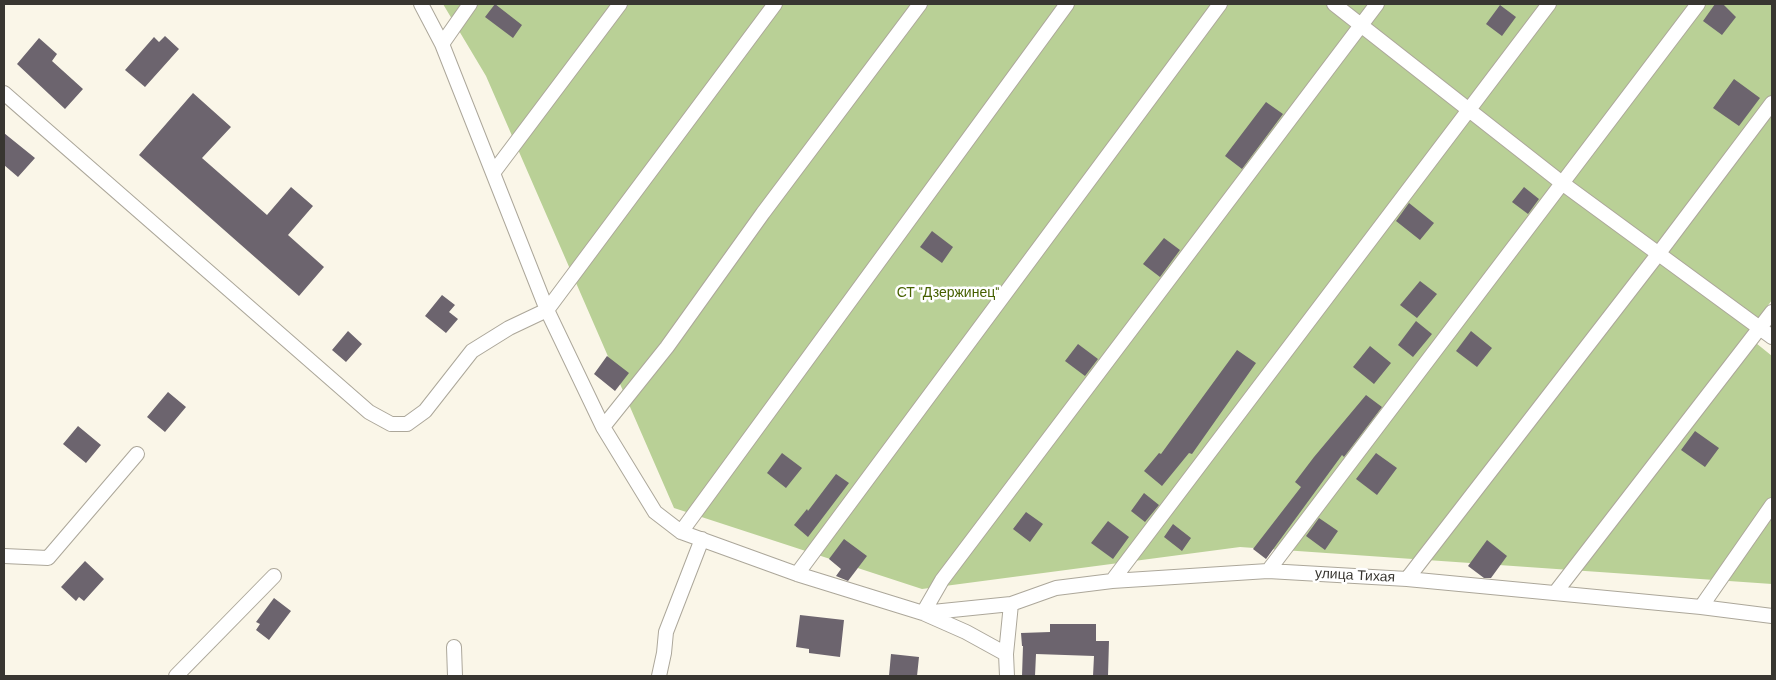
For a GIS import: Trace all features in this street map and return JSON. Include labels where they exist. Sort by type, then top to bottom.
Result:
[{"type":"street","points":[[421,4],[442,44],[547,310],[603,427],[655,512],[681,532],[797,574],[923,613],[966,632],[1006,654]]},
{"type":"street","points":[[442,44],[470,4]]},
{"type":"street","points":[[493,173],[620,4]]},
{"type":"street","points":[[4,93],[369,412],[390,424],[407,424],[425,411],[472,351],[509,328],[547,310],[775,4]]},
{"type":"street","points":[[603,427],[667,347],[763,213],[920,4]]},
{"type":"street","points":[[681,532],[1067,4]]},
{"type":"street","points":[[797,574],[1220,4]]},
{"type":"street","points":[[1334,4],[1362,24],[1562,183],[1772,337]]},
{"type":"street","points":[[923,613],[942,580],[1377,4]]},
{"type":"street","points":[[1112,581],[1549,4]]},
{"type":"street","points":[[1268,571],[1698,4]]},
{"type":"street","points":[[1407,578],[1659,253],[1772,103]]},
{"type":"street","points":[[1556,593],[1772,312]]},
{"type":"street","points":[[4,556],[48,558],[137,454]]},
{"type":"street","points":[[1701,607],[1772,505]]},
{"type":"street","points":[[659,676],[666,632],[702,539]]},
{"type":"street","name":"улица Тихая","points":[[923,613],[1011,604],[1056,588],[1112,581],[1268,571],[1407,578],[1701,607],[1772,616]]},
{"type":"street","points":[[176,676],[274,576]]},
{"type":"street","points":[[1006,676],[1006,654],[1011,604]]},
{"type":"street","points":[[454,647],[455,676]]},
{"type":"green space","name":"СТ \"Дзержинец\"","points":[[443,4],[1772,4],[1772,300],[1746,335],[1772,356],[1772,584],[1240,547],[922,589],[674,508],[486,76]]},
{"type":"building","points":[[495,4],[522,25],[513,38],[485,17]]},
{"type":"building","points":[[1715,4],[1723,4],[1736,17],[1722,35],[1703,21]]},
{"type":"building","points":[[1500,5],[1516,17],[1502,36],[1486,24]]},
{"type":"building","points":[[165,36],[179,49],[145,87],[125,70],[154,37],[159,42]]},
{"type":"building","points":[[39,38],[57,54],[52,61],[83,89],[65,109],[17,64]]},
{"type":"building","points":[[1734,79],[1760,98],[1739,126],[1713,108]]},
{"type":"building","points":[[193,93],[231,127],[202,158],[267,215],[291,187],[313,206],[288,235],[324,267],[299,296],[139,155]]},
{"type":"building","points":[[1266,102],[1283,114],[1242,169],[1225,156]]},
{"type":"building","points":[[4,133],[35,158],[18,177],[4,165]]},
{"type":"building","points":[[1524,187],[1539,199],[1528,214],[1512,202]]},
{"type":"building","points":[[1409,203],[1434,223],[1420,240],[1396,221]]},
{"type":"building","points":[[932,231],[953,247],[942,263],[920,247]]},
{"type":"building","points":[[1164,238],[1180,250],[1160,277],[1143,264]]},
{"type":"building","points":[[1420,281],[1437,294],[1417,318],[1400,305]]},
{"type":"building","points":[[442,295],[455,305],[449,312],[458,319],[446,333],[425,316]]},
{"type":"building","points":[[1416,321],[1432,334],[1413,357],[1398,345]]},
{"type":"building","points":[[348,331],[362,344],[346,362],[332,350]]},
{"type":"building","points":[[1471,331],[1492,348],[1477,367],[1456,351]]},
{"type":"building","points":[[1078,344],[1098,359],[1085,376],[1065,361]]},
{"type":"building","points":[[1370,346],[1391,363],[1374,384],[1353,367]]},
{"type":"building","points":[[1237,350],[1256,363],[1192,454],[1189,453],[1162,486],[1144,471],[1159,453],[1161,454]]},
{"type":"building","points":[[607,356],[629,373],[615,391],[594,374]]},
{"type":"building","points":[[168,392],[186,407],[165,432],[147,417]]},
{"type":"building","points":[[1366,395],[1382,407],[1344,457],[1342,455],[1266,559],[1253,549],[1301,487],[1295,482]]},
{"type":"building","points":[[78,426],[101,445],[86,463],[63,444]]},
{"type":"building","points":[[1695,431],[1719,448],[1705,467],[1681,450]]},
{"type":"building","points":[[782,453],[802,468],[786,488],[767,473]]},
{"type":"building","points":[[1376,453],[1397,468],[1377,495],[1356,479]]},
{"type":"building","points":[[836,474],[849,483],[808,537],[794,525],[807,509],[808,511]]},
{"type":"building","points":[[1144,493],[1159,505],[1145,522],[1131,511]]},
{"type":"building","points":[[1026,512],[1043,524],[1030,542],[1013,529]]},
{"type":"building","points":[[1319,518],[1338,531],[1325,550],[1306,536]]},
{"type":"building","points":[[1108,521],[1129,537],[1113,559],[1091,543]]},
{"type":"building","points":[[1173,524],[1191,538],[1182,551],[1164,537]]},
{"type":"building","points":[[844,539],[867,556],[848,581],[836,576],[841,569],[829,559]]},
{"type":"building","points":[[1487,540],[1507,556],[1491,578],[1484,578],[1468,566]]},
{"type":"building","points":[[85,561],[104,579],[84,601],[79,597],[76,601],[61,587]]},
{"type":"building","points":[[274,598],[291,611],[269,640],[256,630],[260,624],[256,622]]},
{"type":"building","points":[[800,615],[844,620],[840,657],[809,653],[809,649],[796,647]]},
{"type":"building","points":[[1050,624],[1096,624],[1096,641],[1109,641],[1108,676],[1093,676],[1094,656],[1036,654],[1035,676],[1022,676],[1023,646],[1021,633],[1050,632]]},
{"type":"building","points":[[891,654],[919,657],[917,676],[889,676]]}]
